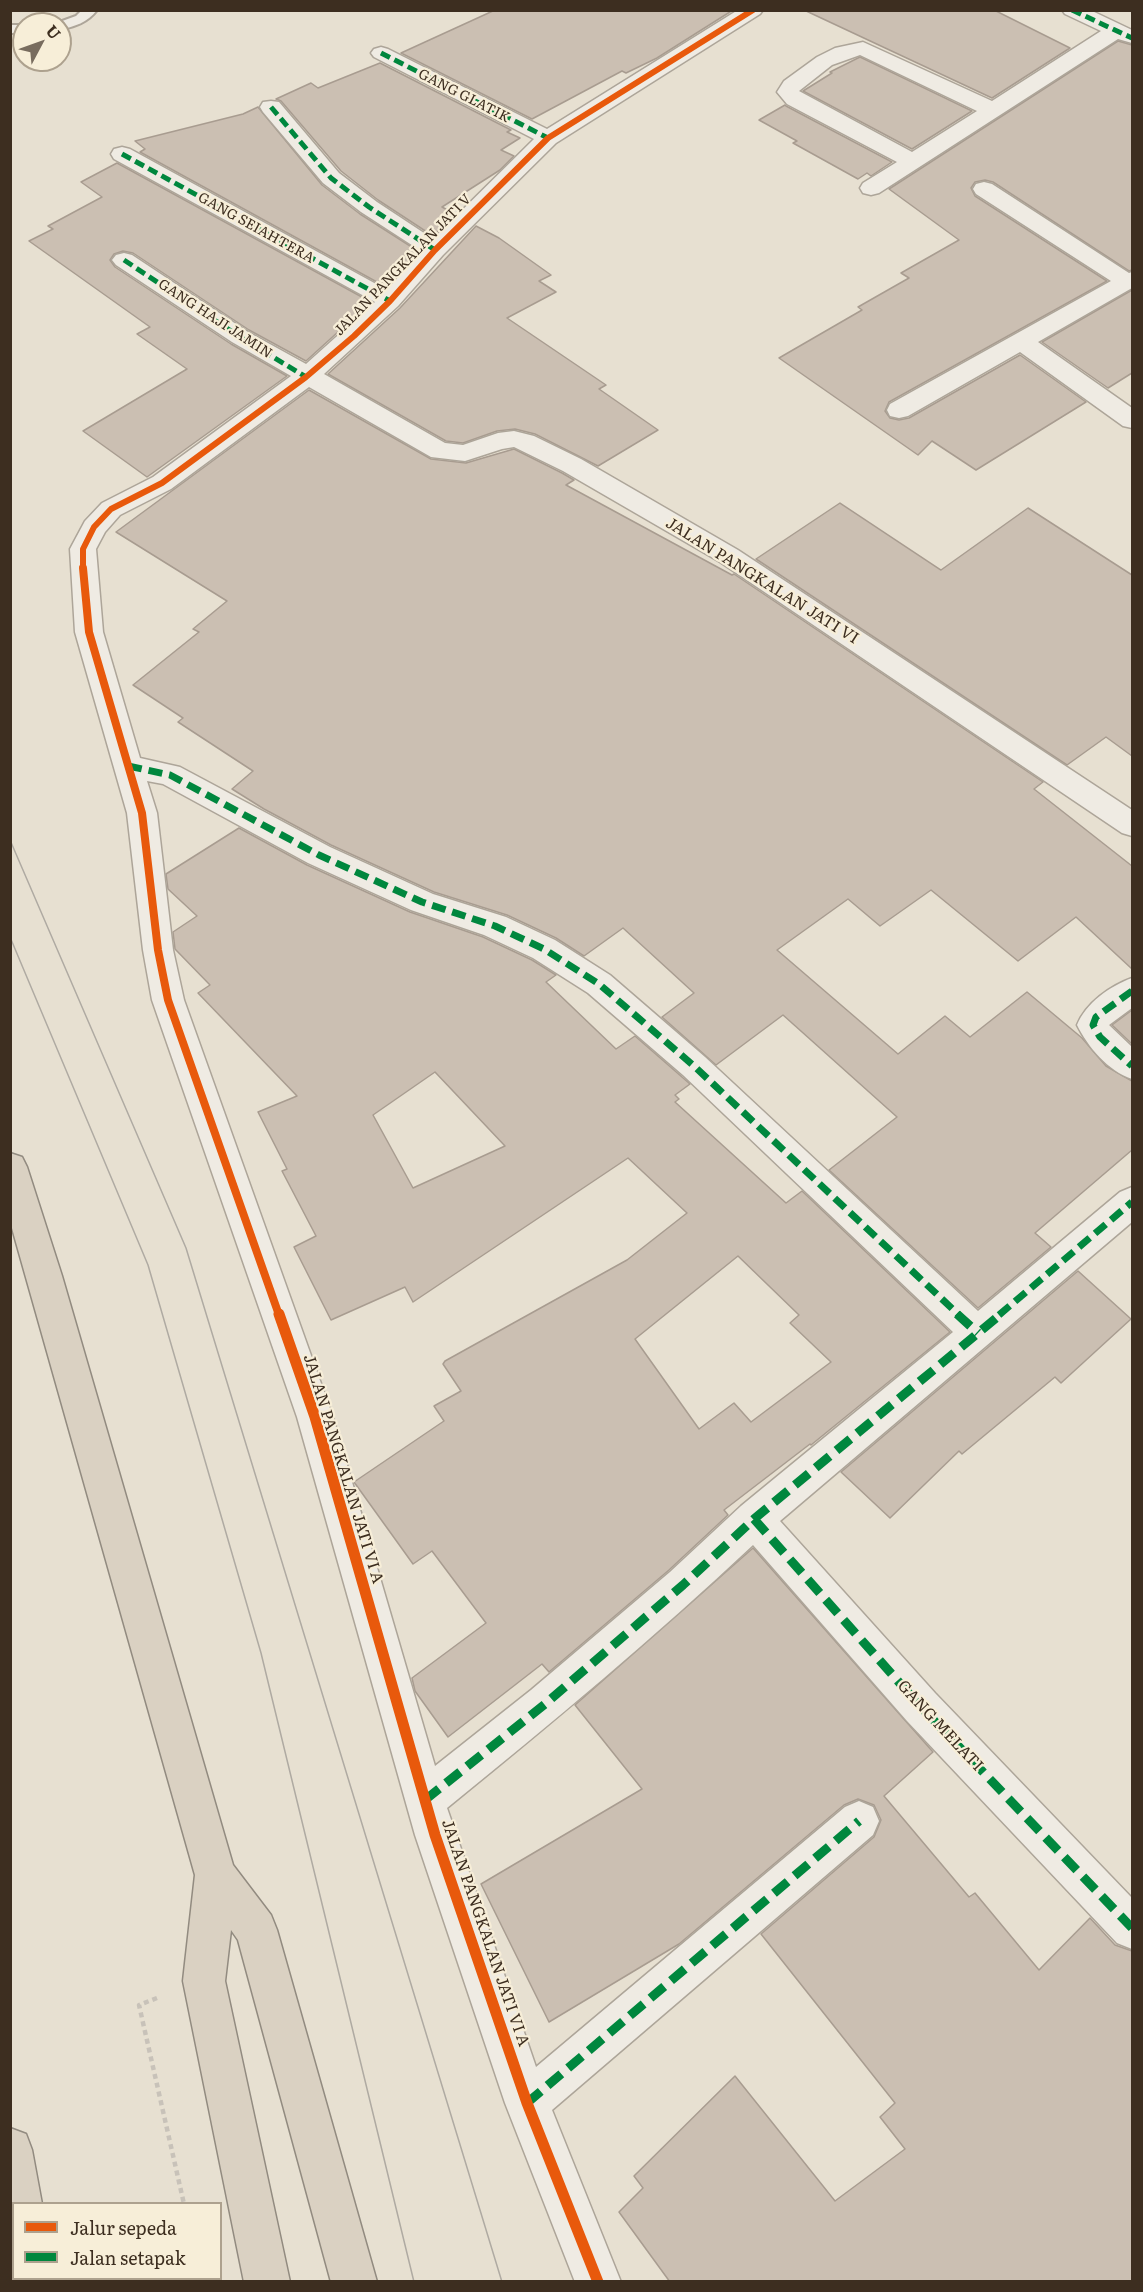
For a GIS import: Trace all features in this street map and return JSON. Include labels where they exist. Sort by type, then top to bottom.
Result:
[{"type":"highway","points":[[10,1167],[45,1276],[216,1875],[256,1930],[354,2282]]},
{"type":"highway","points":[[216,1875],[204,1981],[267,2282]]},
{"type":"highway","points":[[10,2150],[20,2202]]},
{"type":"street","name":"JALAN PANGKALAN JATI V","points":[[83,549],[94,527],[111,509],[162,483],[306,377],[354,336],[390,301],[435,250],[548,138],[753,10]]},
{"type":"street","points":[[1072,10],[1125,34]]},
{"type":"street","points":[[871,188],[993,110],[1125,34]]},
{"type":"street","points":[[912,161],[795,99],[788,92],[792,86],[833,54],[863,48],[993,110]]},
{"type":"street","name":"GANG GLATIK","points":[[381,53],[548,138]]},
{"type":"street","points":[[271,106],[300,144],[332,179],[435,250]]},
{"type":"street","name":"GANG SEIAHTERA","points":[[122,154],[390,301]]},
{"type":"street","points":[[899,410],[1130,281],[984,189]]},
{"type":"street","name":"GANG HAJI JAMIN","points":[[124,260],[240,337],[306,377]]},
{"type":"street","points":[[1020,341],[1132,420]]},
{"type":"street","name":"JALAN PANGKALAN JATI VI","points":[[306,377],[440,451],[465,453],[498,441],[514,439],[572,465],[729,556],[1132,825]]},
{"type":"street","name":"JALAN PANGKALAN JATI VI A","points":[[83,549],[89,632],[142,813],[158,950],[168,1000],[315,1417],[435,1835],[527,2103],[598,2282]]},
{"type":"street","points":[[128,766],[170,775],[319,855],[422,902],[505,930],[544,949],[599,984],[694,1066],[978,1333]]},
{"type":"street","points":[[1132,991],[1096,1017],[1093,1025],[1100,1036],[1132,1066]]},
{"type":"street","points":[[425,1800],[579,1674],[683,1585],[754,1519],[1132,1202]]},
{"type":"street","name":"GANG MELATI","points":[[754,1519],[921,1707],[1132,1928]]},
{"type":"street","points":[[527,2103],[859,1821]]},
{"type":"lane","points":[[72,22],[81,19],[90,10]]},
{"type":"path","points":[[139,2005],[184,2202]]},
{"type":"building","points":[[495,10],[733,10],[657,58],[626,73],[622,71],[532,119],[401,53]]},
{"type":"building","points":[[804,10],[994,10],[1070,48],[992,98]]},
{"type":"building","points":[[1118,41],[1132,45],[1132,270],[1129,271],[993,182],[985,180],[975,182],[971,188],[975,196],[1107,281],[889,402],[885,411],[890,418],[899,420],[909,418],[1020,355],[1086,402],[976,470],[932,441],[918,455],[779,358],[862,310],[858,307],[909,278],[901,273],[959,240],[889,189]]},
{"type":"building","points":[[860,57],[972,111],[912,149],[803,91],[832,73],[830,72]]},
{"type":"building","points":[[380,63],[511,130],[507,132],[520,138],[501,150],[514,156],[500,170],[442,207],[455,214],[433,236],[378,200],[341,171],[281,101],[276,99],[311,83],[318,88]]},
{"type":"building","points":[[785,105],[892,162],[871,176],[867,173],[858,179],[793,143],[797,141],[759,120]]},
{"type":"building","points":[[258,107],[322,185],[360,214],[418,251],[386,287],[140,152],[145,149],[135,141],[243,114]]},
{"type":"building","points":[[117,163],[371,302],[306,361],[249,330],[133,253],[123,251],[114,254],[110,260],[115,267],[231,344],[287,376],[147,477],[83,431],[187,369],[137,334],[150,327],[29,241],[53,229],[48,226],[102,197],[81,182]]},
{"type":"building","points":[[476,226],[499,238],[551,275],[539,281],[556,292],[507,318],[606,385],[599,389],[658,430],[598,466],[535,434],[515,429],[497,431],[463,443],[446,441],[328,374],[400,308]]},
{"type":"building","points":[[1132,290],[1132,373],[1108,388],[1042,342]]},
{"type":"building","points":[[309,390],[431,459],[466,463],[514,449],[562,473],[574,480],[566,485],[732,575],[734,574],[1043,782],[1034,789],[1132,866],[1132,969],[1076,917],[1018,961],[931,890],[880,926],[848,899],[777,950],[898,1054],[945,1016],[970,1037],[1027,992],[1082,1038],[1106,1066],[1132,1081],[1132,1150],[1035,1233],[1051,1247],[978,1308],[829,1170],[897,1117],[783,1015],[716,1065],[662,1017],[694,993],[623,928],[584,956],[556,938],[507,915],[434,892],[331,845],[232,789],[253,771],[178,722],[183,718],[133,685],[199,632],[193,629],[227,601],[116,532]]},
{"type":"building","points":[[840,503],[941,570],[1028,508],[1132,575],[1132,756],[1106,737],[1067,765],[756,559]]},
{"type":"building","points":[[239,828],[307,865],[410,912],[483,937],[532,960],[556,975],[546,982],[616,1049],[635,1036],[690,1084],[675,1095],[679,1099],[675,1102],[786,1203],[802,1191],[950,1332],[811,1445],[724,1510],[728,1515],[669,1570],[549,1672],[542,1664],[448,1737],[415,1691],[412,1678],[486,1623],[432,1551],[413,1564],[354,1482],[444,1421],[434,1406],[461,1391],[443,1364],[445,1361],[627,1260],[687,1213],[628,1158],[413,1302],[405,1287],[331,1320],[294,1247],[316,1236],[282,1171],[287,1169],[258,1112],[297,1096],[198,993],[210,985],[175,949],[173,932],[197,916],[168,889],[166,874]],"holes":[[[435,1072],[505,1146],[413,1188],[373,1115]],[[738,1256],[799,1315],[790,1323],[831,1362],[751,1422],[734,1403],[699,1429],[635,1339]]]},
{"type":"building","points":[[1132,1010],[1132,1044],[1112,1025]]},
{"type":"building","points":[[1078,1271],[1131,1319],[1061,1383],[1055,1377],[962,1454],[959,1451],[890,1518],[841,1472]]},
{"type":"building","points":[[753,1548],[933,1752],[884,1796],[969,1897],[975,1893],[1039,1970],[1090,1918],[1115,1945],[1132,1951],[1132,2282],[670,2282],[619,2212],[643,2188],[634,2176],[735,2076],[835,2201],[905,2149],[880,2117],[895,2103],[761,1934],[874,1837],[881,1820],[874,1805],[858,1799],[844,1805],[679,1944],[549,2022],[481,1884],[642,1789],[575,1705]]},
{"type":"tram line","points":[[10,840],[186,1248],[502,2282]]},
{"type":"tram line","points":[[10,937],[148,1265],[261,1653],[414,2282]]},
{"type":"marked path","points":[[1072,10],[1132,38]]},
{"type":"marked path","points":[[381,53],[548,138]]},
{"type":"marked path","points":[[271,107],[307,153],[331,178],[369,207],[435,250]]},
{"type":"marked path","points":[[122,154],[390,301]]},
{"type":"marked path","points":[[124,260],[240,337],[306,377]]},
{"type":"marked path","points":[[128,766],[170,775],[319,855],[422,902],[495,926],[544,949],[599,984],[694,1066],[978,1333]]},
{"type":"marked path","points":[[1132,991],[1096,1017],[1093,1025],[1100,1037],[1132,1066]]},
{"type":"marked path","points":[[425,1800],[545,1704],[683,1585],[754,1519],[881,1415],[1132,1202]]},
{"type":"marked path","points":[[754,1519],[921,1707],[1132,1928]]},
{"type":"marked path","points":[[527,2103],[859,1821]]},
{"type":"cycle path","points":[[598,2282],[527,2103],[435,1835],[315,1417],[168,1000],[158,950],[142,813],[89,632],[83,549],[94,527],[111,509],[162,483],[206,452],[306,377],[354,336],[390,301],[435,250],[548,138],[753,10]]}]
